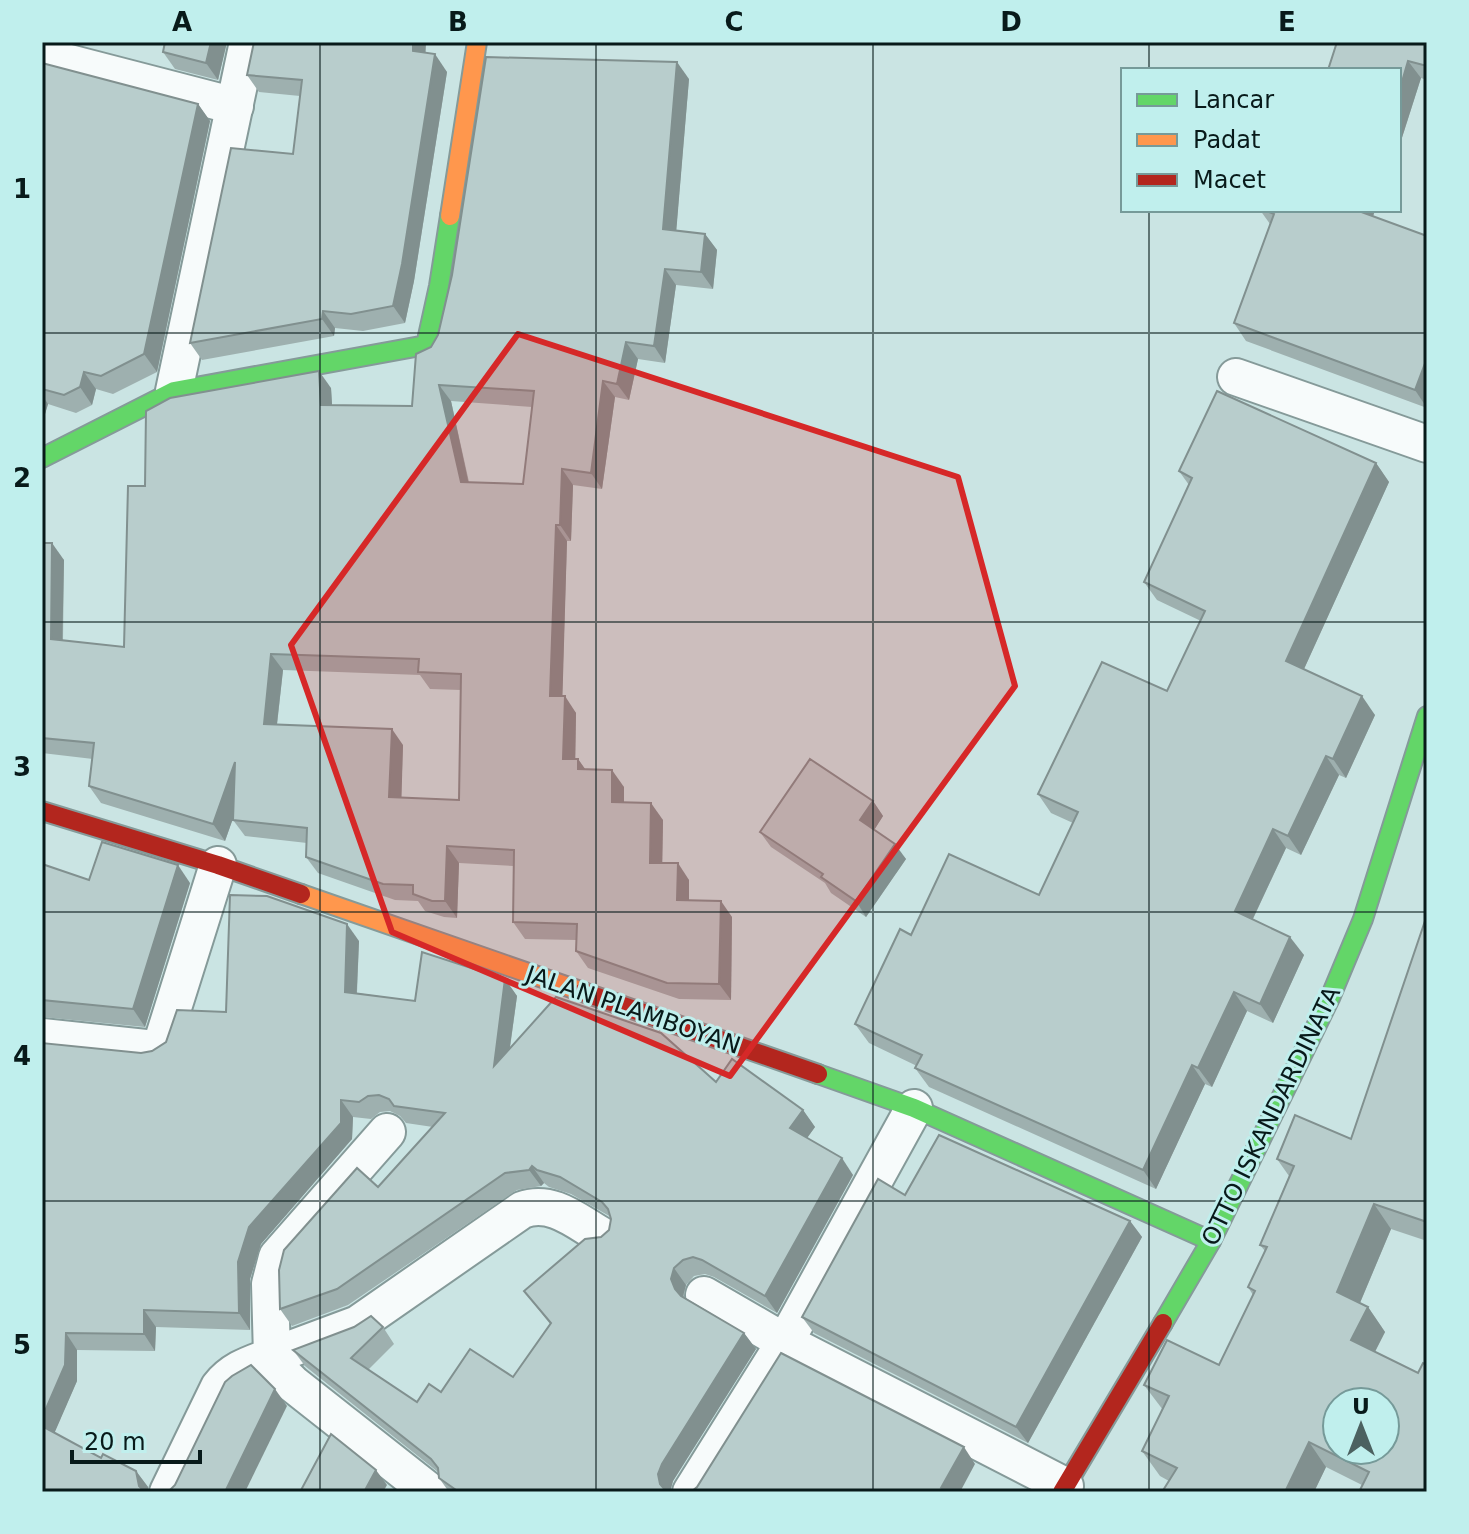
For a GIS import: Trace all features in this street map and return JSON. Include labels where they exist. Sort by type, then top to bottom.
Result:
[{"type":"street","points":[[174,391],[248,42]]},
{"type":"street","points":[[42,458],[174,391],[426,345],[439,286],[477,42]]},
{"type":"street","points":[[42,56],[235,106]]},
{"type":"street","points":[[1236,377],[1427,444]]},
{"type":"street","name":"OTTO ISKANDARDINATA","points":[[1064,1489],[1211,1241],[1330,998],[1363,919],[1427,716]]},
{"type":"street","name":"JALAN PLAMBOYAN","points":[[42,811],[218,865],[914,1108],[1211,1241]]},
{"type":"street","points":[[42,1037],[155,1049],[161,1046],[218,865]]},
{"type":"street","points":[[691,1492],[785,1342],[914,1108]]},
{"type":"street","points":[[387,1132],[277,1257],[270,1284],[272,1356],[280,1371],[293,1384],[430,1492]]},
{"type":"street","points":[[168,1492],[219,1387],[239,1368],[358,1324],[522,1210],[554,1207],[602,1236]]},
{"type":"street","points":[[704,1295],[785,1342],[1064,1489]]},
{"type":"highlighted area","points":[[518,334],[958,477],[1015,686],[730,1076],[392,932],[291,645]]},
{"type":"building","points":[[165,42],[211,42],[206,63],[163,52]]},
{"type":"building","points":[[254,42],[413,42],[413,51],[435,54],[402,264],[393,306],[351,314],[323,311],[322,319],[190,343],[231,148],[293,154],[302,80],[247,75]]},
{"type":"building","points":[[1337,42],[1427,42],[1427,66],[1408,61],[1401,85],[1401,68],[1329,68]]},
{"type":"building","points":[[486,57],[677,62],[663,229],[705,234],[701,272],[665,269],[654,346],[626,342],[617,384],[603,381],[591,473],[562,469],[560,525],[556,525],[550,696],[565,696],[563,759],[578,759],[578,769],[612,770],[612,802],[651,803],[650,863],[678,863],[677,900],[721,901],[719,984],[667,983],[576,951],[577,924],[513,922],[514,850],[447,846],[445,901],[432,901],[413,894],[413,885],[383,884],[306,857],[307,828],[233,820],[235,762],[213,824],[89,786],[94,743],[42,738],[42,543],[52,543],[51,639],[124,647],[128,486],[145,486],[146,411],[170,398],[319,371],[321,405],[412,406],[416,354],[431,347],[438,335],[452,275]],"holes":[[[439,385],[534,391],[523,484],[461,482]],[[271,654],[419,659],[418,672],[461,674],[459,800],[389,797],[392,729],[264,724]]]},
{"type":"building","points":[[42,63],[198,104],[144,354],[101,376],[84,372],[80,387],[64,395],[42,389]]},
{"type":"building","points":[[1269,212],[1361,212],[1427,236],[1427,358],[1415,390],[1234,323],[1274,214]]},
{"type":"building","points":[[1217,391],[1376,463],[1286,661],[1362,696],[1333,759],[1326,756],[1288,836],[1273,829],[1235,911],[1290,937],[1260,1004],[1234,992],[1198,1068],[1192,1065],[1143,1170],[915,1068],[922,1055],[855,1024],[900,929],[911,935],[949,854],[1039,895],[1078,812],[1038,794],[1102,662],[1167,691],[1205,611],[1144,582],[1192,478],[1179,471]]},
{"type":"building","points":[[810,759],[873,801],[860,820],[895,844],[856,901],[821,877],[823,874],[760,832]]},
{"type":"building","points":[[102,842],[178,865],[133,1009],[42,1000],[42,864],[89,880]]},
{"type":"building","points":[[230,895],[267,896],[347,924],[345,992],[415,1001],[422,952],[505,979],[494,1066],[556,997],[661,1033],[716,1082],[732,1059],[803,1110],[790,1128],[842,1158],[765,1296],[693,1257],[683,1260],[674,1268],[671,1279],[681,1296],[744,1333],[662,1464],[658,1474],[660,1484],[667,1492],[459,1492],[439,1478],[438,1468],[431,1459],[293,1350],[354,1327],[371,1316],[383,1327],[351,1358],[417,1402],[429,1384],[441,1392],[470,1349],[513,1377],[551,1323],[524,1291],[585,1239],[601,1237],[609,1230],[611,1219],[602,1202],[560,1177],[532,1166],[529,1170],[505,1173],[337,1289],[280,1309],[279,1270],[284,1250],[357,1168],[378,1187],[445,1113],[394,1106],[389,1099],[379,1095],[368,1096],[359,1102],[341,1100],[341,1123],[249,1227],[238,1262],[239,1313],[144,1310],[144,1334],[66,1333],[65,1365],[42,1418],[42,1043],[141,1053],[152,1051],[166,1042],[177,1010],[226,1012]]},
{"type":"building","points":[[1427,915],[1427,1222],[1374,1204],[1337,1292],[1368,1307],[1351,1340],[1418,1373],[1423,1363],[1427,1365],[1427,1492],[1359,1492],[1369,1472],[1357,1466],[1401,1466],[1401,1386],[1321,1386],[1321,1448],[1309,1442],[1285,1492],[1162,1492],[1177,1468],[1142,1451],[1169,1396],[1144,1385],[1167,1340],[1219,1365],[1255,1291],[1248,1287],[1267,1247],[1260,1245],[1294,1166],[1277,1159],[1295,1115],[1351,1139]]},
{"type":"building","points":[[939,1135],[1130,1221],[1016,1427],[802,1317],[878,1179],[905,1195]]},
{"type":"building","points":[[781,1353],[964,1447],[941,1488],[946,1492],[691,1492]]},
{"type":"building","points":[[251,1365],[275,1389],[225,1492],[168,1492],[175,1485],[225,1382]]},
{"type":"building","points":[[42,1426],[101,1458],[103,1454],[136,1471],[139,1486],[145,1492],[42,1492]]},
{"type":"building","points":[[331,1434],[376,1470],[364,1492],[300,1492]]},
{"type":"traffic: fast","points":[[42,458],[174,391],[426,345],[450,216]]},
{"type":"traffic: fast","points":[[1163,1323],[1211,1241],[1330,998],[1363,919],[1427,716]]},
{"type":"traffic: fast","points":[[818,1074],[914,1108],[1211,1241]]},
{"type":"traffic: slow","points":[[450,216],[477,42]]},
{"type":"traffic: slow","points":[[301,894],[583,992]]},
{"type":"traffic: jam","points":[[42,811],[301,894]]},
{"type":"traffic: jam","points":[[583,992],[818,1074]]},
{"type":"traffic: jam","points":[[1062,1492],[1163,1323]]}]
